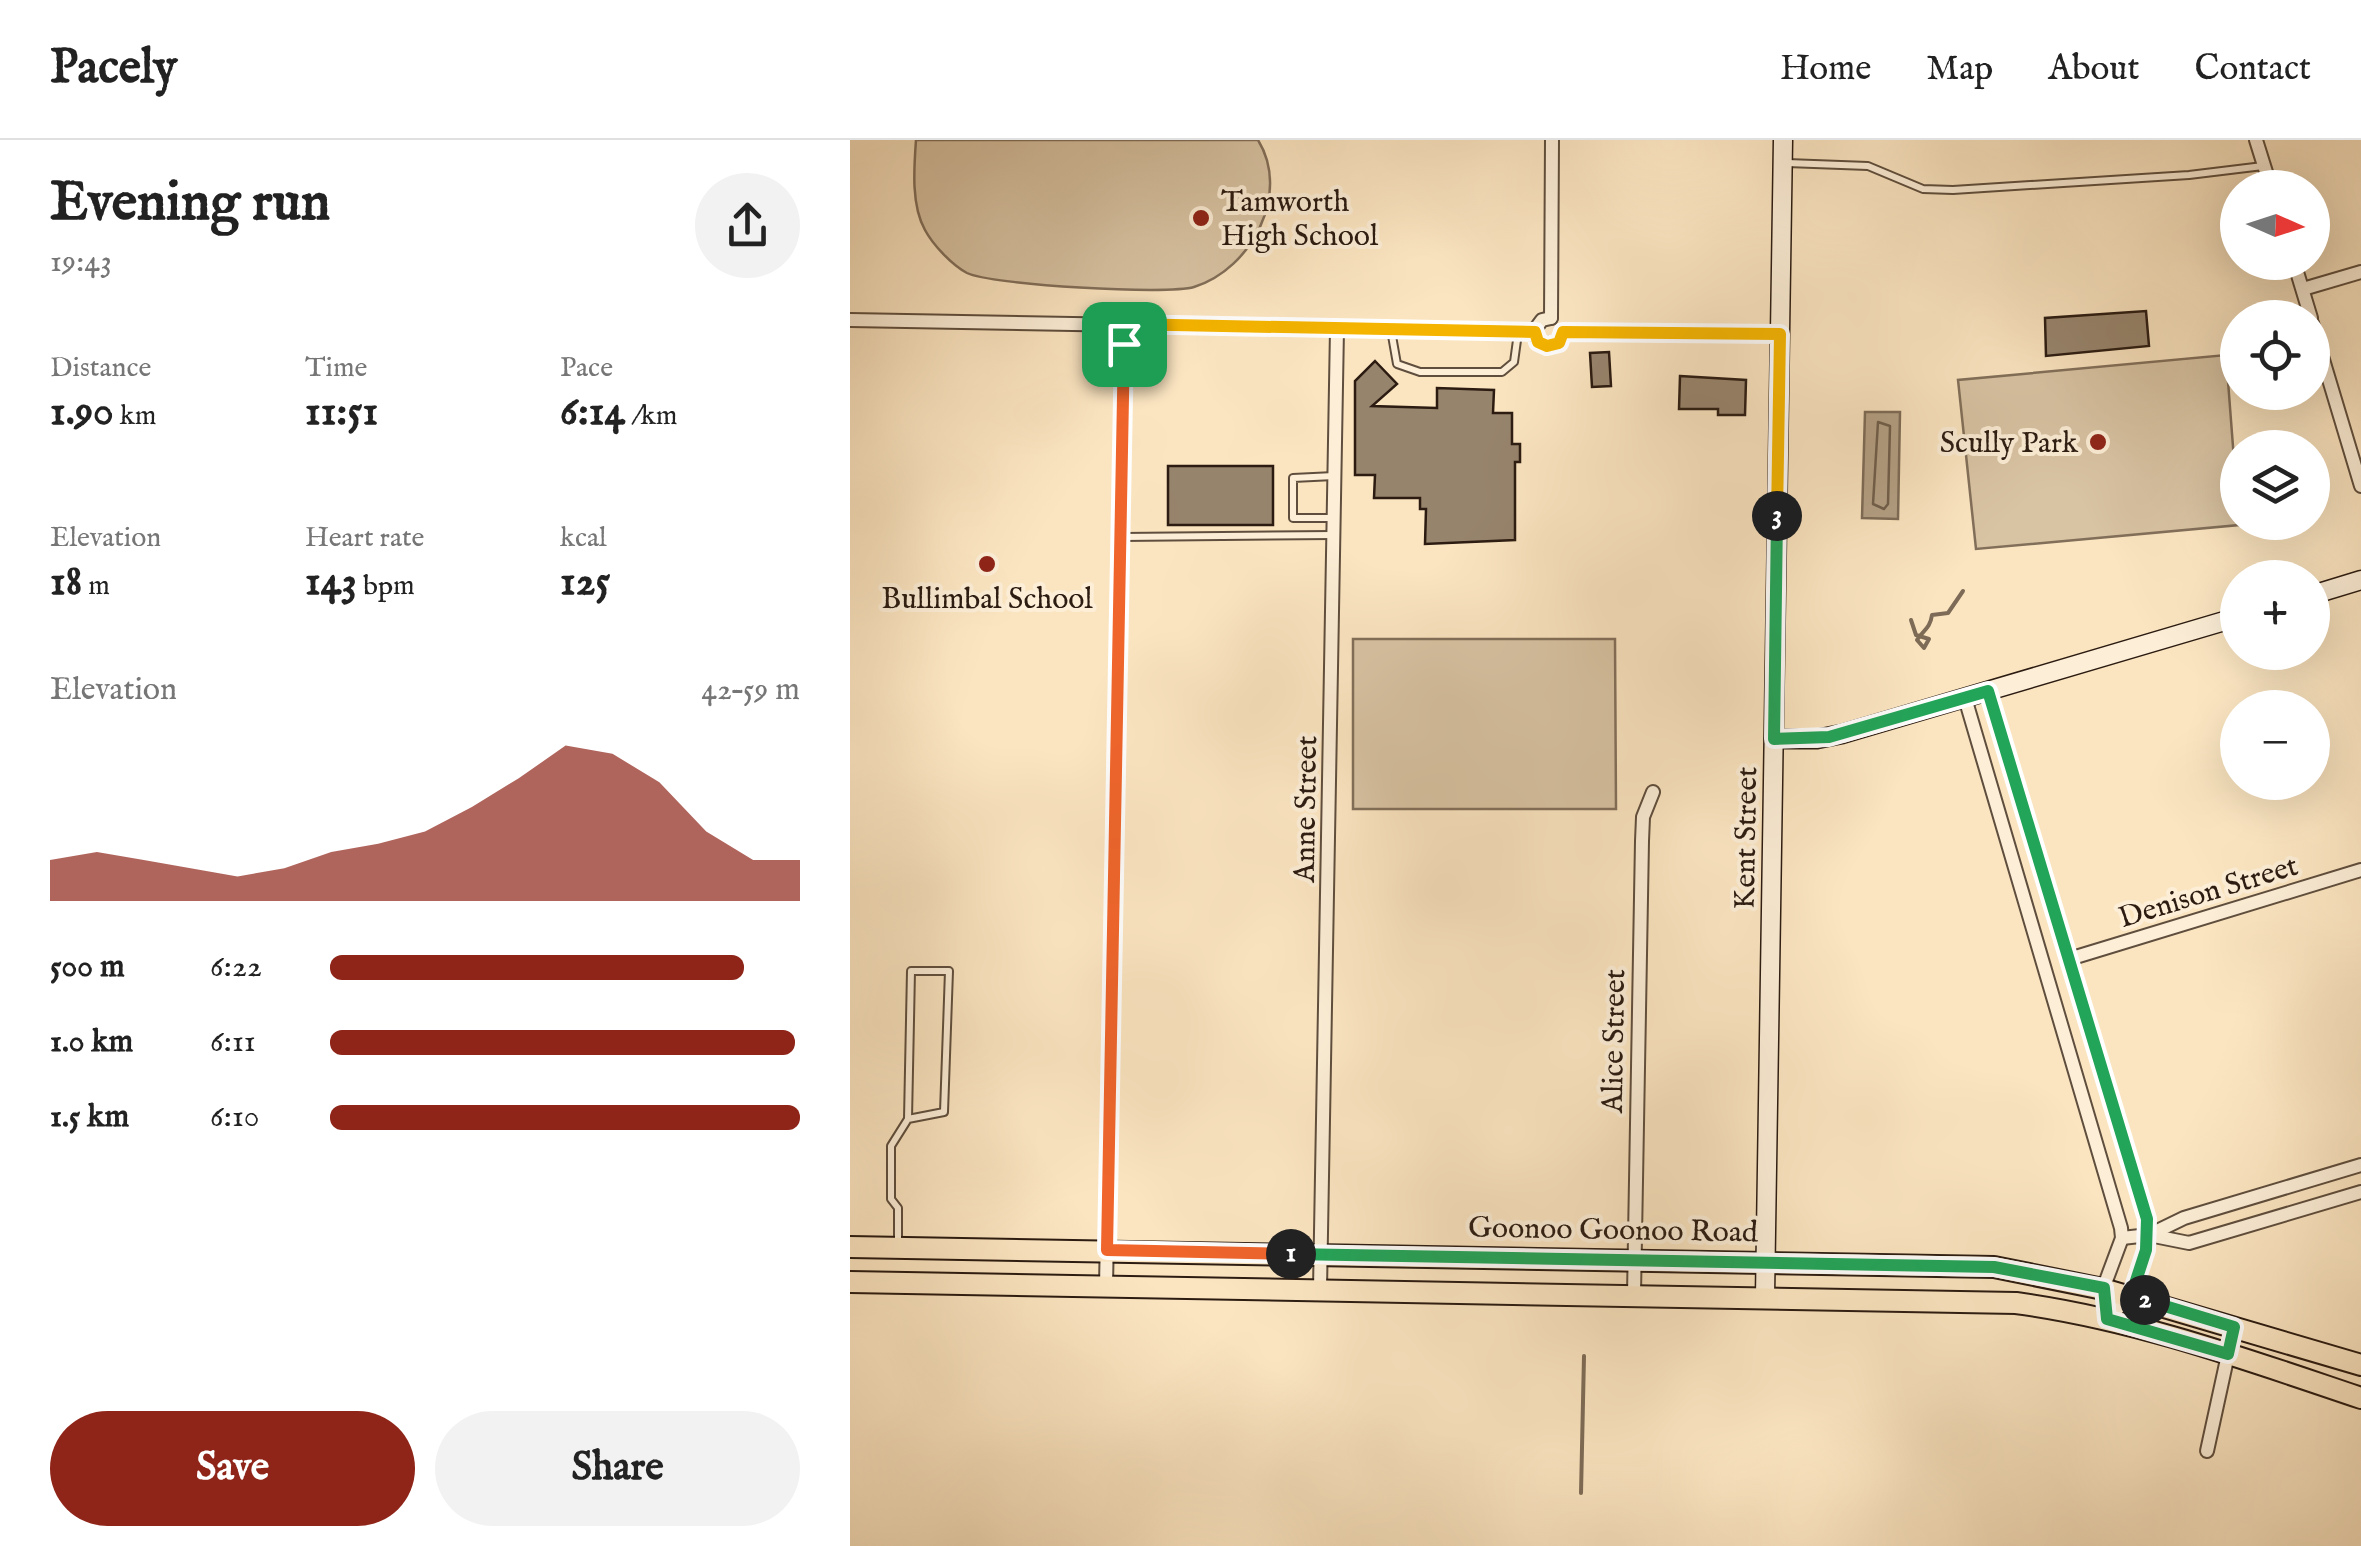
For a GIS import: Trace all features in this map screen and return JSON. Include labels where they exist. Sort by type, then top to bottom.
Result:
[{"type":"main road","name":"Goonoo Goonoo Road","points":[[850,1247],[1994,1267],[2104,1288],[2361,1365]]},
{"type":"main road","points":[[850,1282],[2016,1302],[2107,1319],[2361,1398]]},
{"type":"street","points":[[1551,318],[1552,140]]},
{"type":"street","name":"Kent Street","points":[[1765,1296],[1783,140]]},
{"type":"street","points":[[2256,140],[2265,170]]},
{"type":"street","points":[[2303,290],[2361,272]]},
{"type":"street","points":[[2300,280],[2306,300]]},
{"type":"street","points":[[1551,318],[1561,324],[1563,332],[1562,340],[1551,346],[1538,342],[1535,332],[1538,324],[1551,318]]},
{"type":"street","points":[[850,320],[1535,332]]},
{"type":"street","points":[[1106,1286],[1124,324]]},
{"type":"street","name":"Anne Street","points":[[1320,1290],[1337,328]]},
{"type":"street","points":[[1563,332],[1780,334]]},
{"type":"street","points":[[2330,381],[2361,486]]},
{"type":"street","points":[[2330,589],[2361,580]]},
{"type":"street","points":[[1774,739],[1829,737],[2220,622]]},
{"type":"street","points":[[1988,691],[2149,1235],[2131,1296],[2107,1319]]},
{"type":"street","points":[[1965,698],[2122,1238],[2104,1288],[2107,1319]]},
{"type":"street","name":"Alice Street","points":[[1634,1294],[1642,840],[1644,817],[1653,792]]},
{"type":"street","name":"Denison Street","points":[[2069,959],[2361,870]]},
{"type":"street","points":[[2149,1235],[2184,1218],[2361,1165]]},
{"type":"street","points":[[2122,1238],[2149,1235],[2188,1244],[2361,1192]]},
{"type":"street","points":[[2207,1451],[2234,1327]]},
{"type":"lane","points":[[1782,163],[1868,166],[1910,186],[1952,190],[2153,178],[2264,166]]},
{"type":"lane","points":[[1391,330],[1397,364],[1420,372],[1502,372],[1517,354],[1518,332]]},
{"type":"lane","points":[[1334,476],[1293,478],[1293,518],[1335,518]]},
{"type":"lane","points":[[1122,538],[1335,535]]},
{"type":"lane","points":[[898,1248],[898,1208],[891,1199],[891,1146],[908,1120],[911,971],[949,972],[944,1112],[908,1120]]},
{"type":"shaded area","points":[[916,140],[1258,140],[1267,161],[1268,205],[1260,227],[1233,264],[1194,287],[1117,289],[983,277],[955,265],[925,230],[915,198]]},
{"type":"shaded area","name":"Scully Park","points":[[2220,356],[2220,410],[2230,410],[2232,430],[2220,430],[2220,527],[1976,549],[1958,380]]},
{"type":"shaded area","points":[[1353,639],[1615,639],[1616,809],[1353,809]]},
{"type":"water","points":[[1865,412],[1900,412],[1898,519],[1862,518]]},
{"type":"building","points":[[2146,311],[2149,346],[2046,356],[2045,318]]},
{"type":"building","points":[[1609,352],[1611,386],[1592,387],[1590,353]]},
{"type":"building","points":[[1375,361],[1397,384],[1372,406],[1437,408],[1437,388],[1494,390],[1493,413],[1512,413],[1512,444],[1520,444],[1520,462],[1515,462],[1515,540],[1425,544],[1426,509],[1420,509],[1420,498],[1374,498],[1375,475],[1355,475],[1355,381]]},
{"type":"building","points":[[1680,376],[1746,380],[1745,415],[1718,415],[1718,409],[1679,409]]},
{"type":"building","points":[[1168,466],[1273,466],[1273,525],[1168,525]]},
{"type":"waterway","points":[[1911,620],[1916,635],[1929,639],[1924,648],[1917,640],[1919,637],[1922,634],[1928,626],[1932,615],[1948,613],[1963,591]]},
{"type":"waterway","points":[[1581,1493],[1584,1356]]},
{"type":"place","name":"Tamworth High School","points":[[1201,218]]},
{"type":"place","name":"Scully Park","points":[[2098,442]]},
{"type":"place","name":"Bullimbal School","points":[[987,564]]},
{"type":"route","points":[[1124,324],[1535,332],[1538,342],[1547,346],[1559,343],[1563,332],[1780,334],[1774,739],[1829,737],[1988,691],[2147,1219],[2146,1250],[2131,1296],[2234,1327],[2228,1354],[2107,1319],[2104,1288],[1994,1267],[1107,1250],[1124,344],[1124,324]]}]
